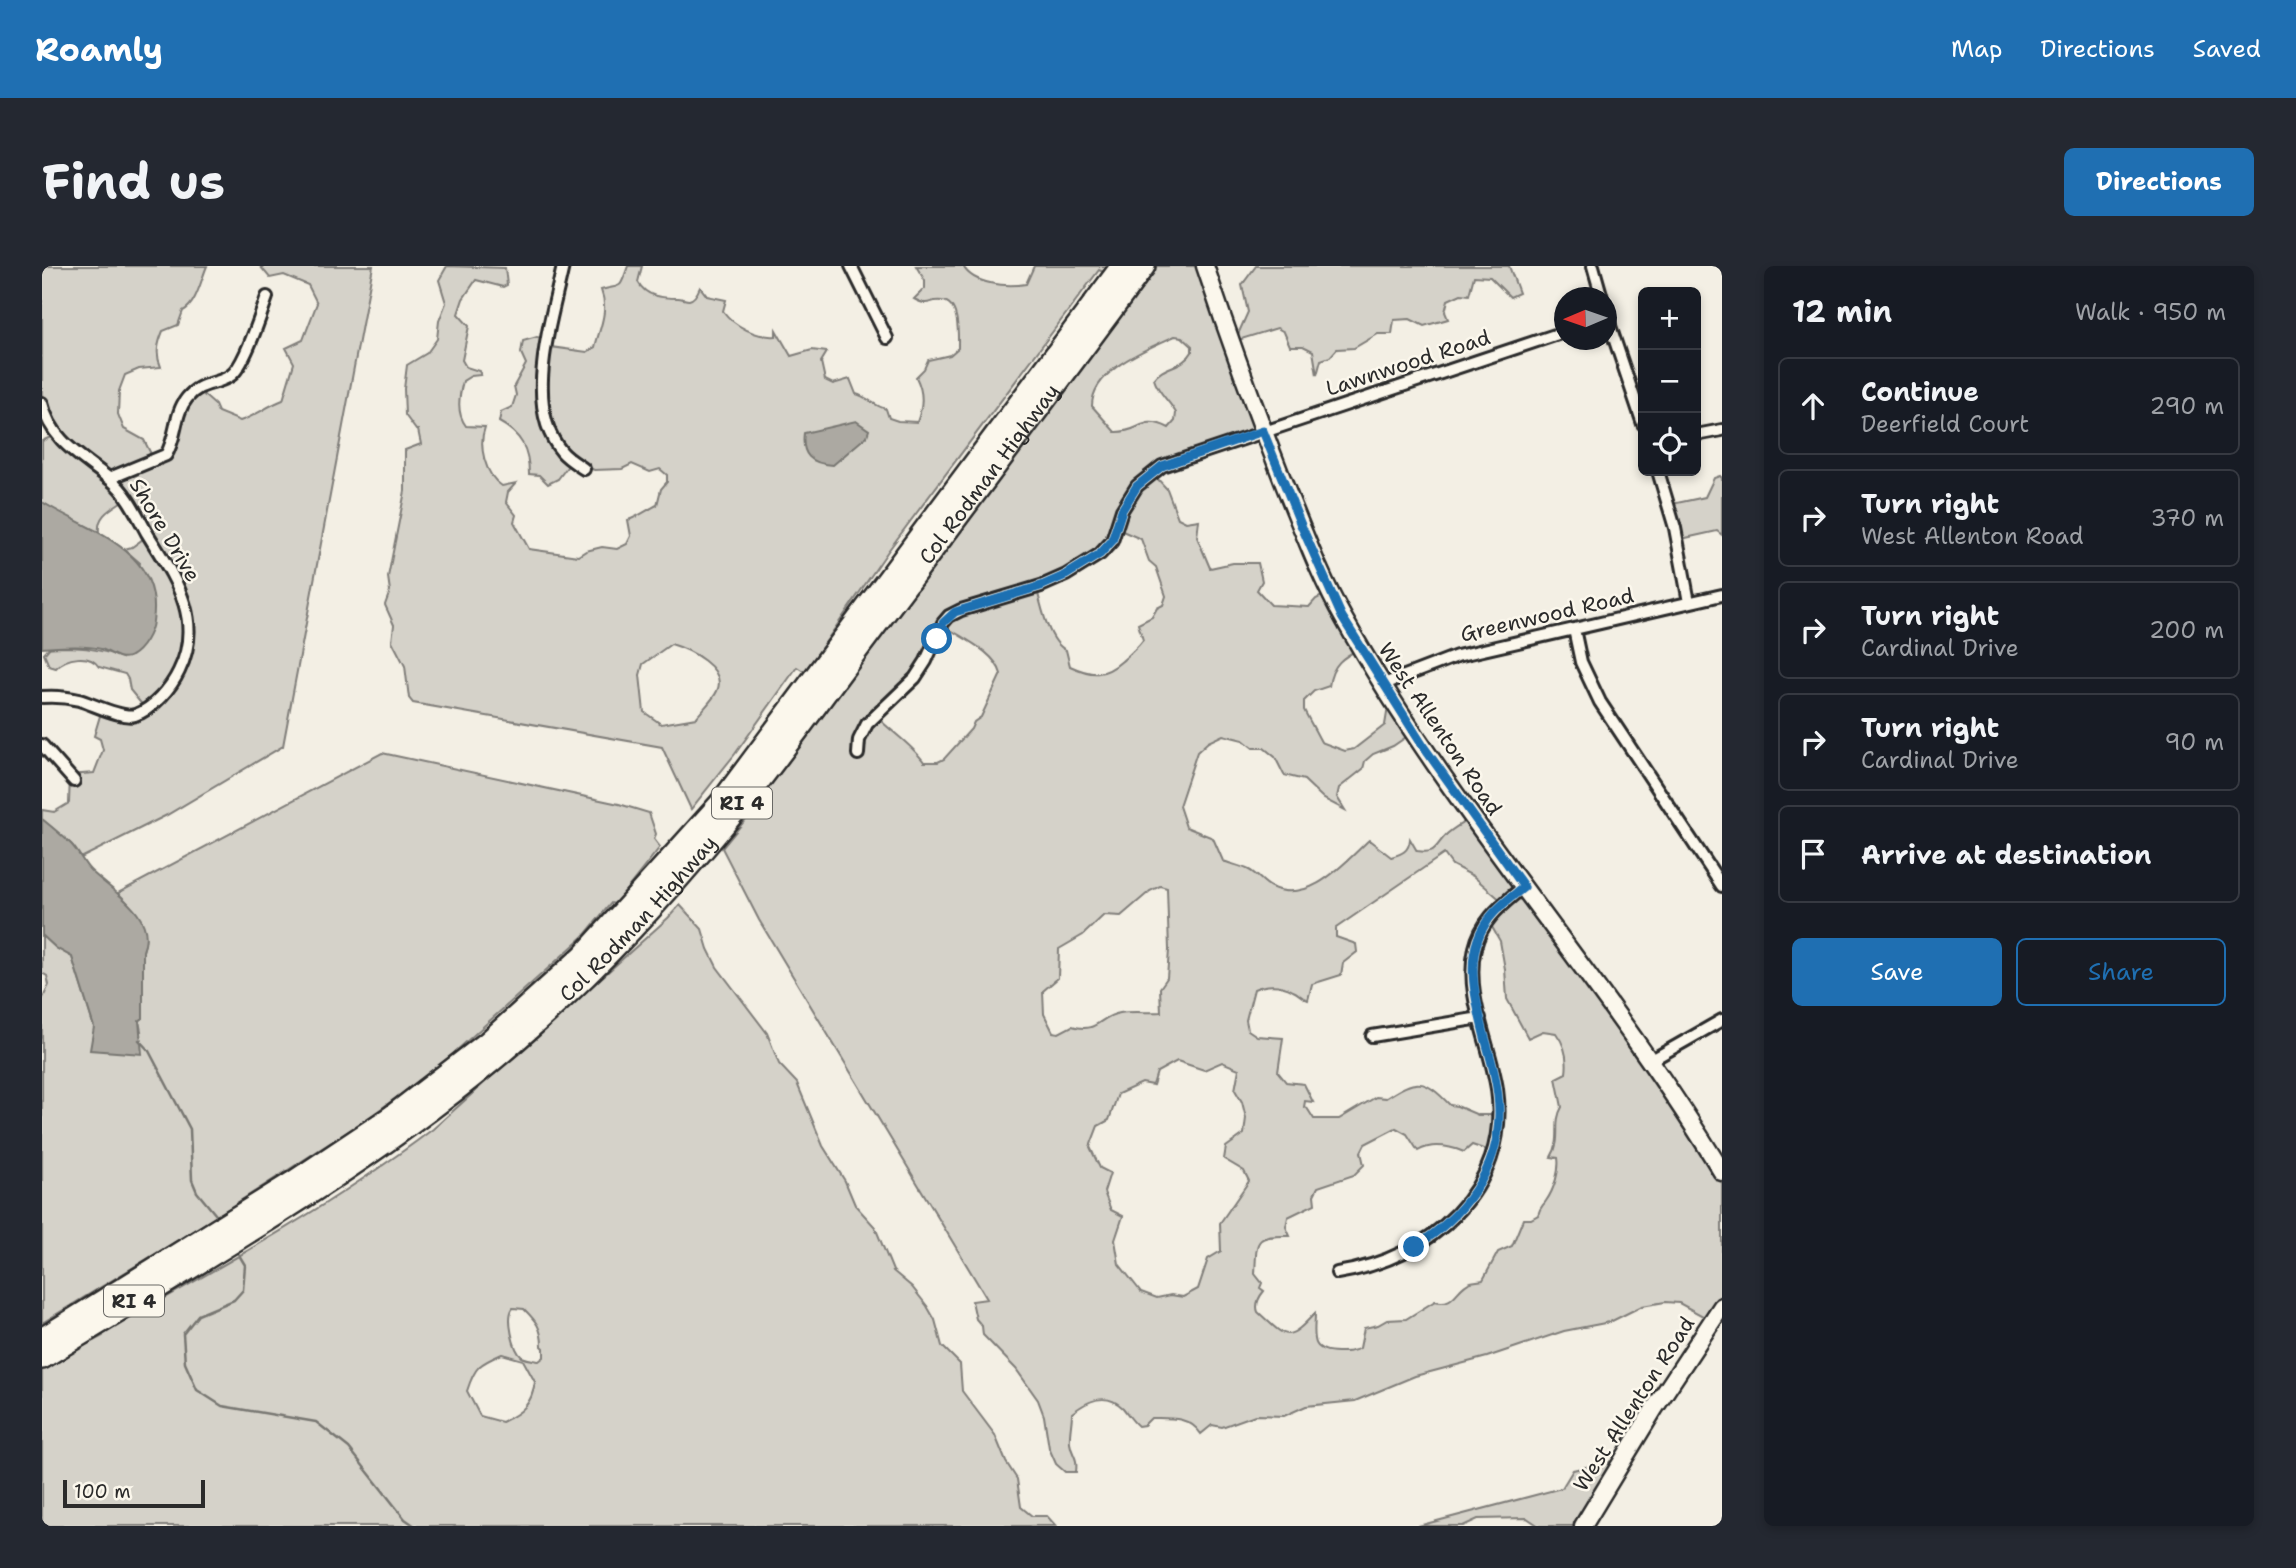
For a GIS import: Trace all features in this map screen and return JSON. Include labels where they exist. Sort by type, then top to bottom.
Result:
[{"type":"highway","name":"Col Rodman Highway","points":[[42,1358],[227,1234],[438,1082],[497,1034],[591,947],[720,804],[1122,266]]},
{"type":"highway","name":"Col Rodman Highway","points":[[42,1339],[372,1152],[467,1081],[531,1028],[633,927],[722,827],[1144,266]]},
{"type":"street","points":[[563,266],[543,366],[542,396],[548,426],[554,440],[563,453],[584,469]]},
{"type":"street","points":[[851,266],[887,338]]},
{"type":"street","name":"West Allenton Road","points":[[1205,266],[1263,431],[1342,617],[1430,755],[1650,1061],[1722,1172]]},
{"type":"street","points":[[1593,266],[1599,287]]},
{"type":"street","points":[[110,478],[166,455],[176,433],[182,405],[187,399],[199,386],[229,377],[241,366],[267,297]]},
{"type":"street","name":"Lawnwood Road","points":[[858,754],[859,740],[867,724],[915,678],[949,616],[1033,589],[1066,575],[1100,554],[1112,541],[1127,501],[1150,473],[1174,461],[1554,335]]},
{"type":"street","points":[[1617,347],[1639,413]]},
{"type":"street","name":"Shore Drive","points":[[42,403],[49,424],[61,440],[110,478],[134,509],[180,589],[187,614],[188,639],[184,662],[167,690],[144,711],[135,715],[122,715],[71,698],[42,697]]},
{"type":"street","points":[[1701,434],[1722,430]]},
{"type":"street","points":[[1659,476],[1675,528],[1689,602]]},
{"type":"street","name":"Greenwood Road","points":[[1384,684],[1457,656],[1722,595]]},
{"type":"street","points":[[1574,629],[1577,648],[1591,686],[1722,886]]},
{"type":"street","points":[[42,745],[74,781]]},
{"type":"street","points":[[1337,1273],[1376,1264],[1431,1237],[1459,1212],[1480,1184],[1493,1154],[1499,1111],[1492,1062],[1480,1018],[1473,974],[1478,937],[1490,916],[1524,887]]},
{"type":"street","points":[[1371,1036],[1480,1018]]},
{"type":"street","points":[[1650,1061],[1722,1020]]},
{"type":"street","name":"West Allenton Road","points":[[1583,1526],[1654,1409],[1722,1306]]},
{"type":"shaded area","points":[[42,266],[207,266],[195,298],[183,311],[178,325],[163,331],[158,349],[161,367],[139,369],[125,375],[119,391],[118,414],[124,429],[144,440],[154,460],[163,457],[181,406],[197,389],[215,405],[218,412],[240,421],[283,400],[294,363],[286,348],[303,340],[317,303],[308,285],[284,275],[270,278],[260,266],[373,266],[283,746],[167,815],[81,858],[72,845],[42,819],[42,810],[54,812],[69,803],[70,775],[94,773],[103,750],[100,739],[94,736],[102,709],[126,716],[144,707],[130,690],[125,674],[99,667],[84,658],[66,661],[56,668],[49,666],[44,654],[50,647],[78,648],[122,658],[140,563],[124,549],[132,547],[147,536],[124,500],[103,517],[99,532],[42,502],[42,441],[55,435],[42,409]]},
{"type":"shaded area","points":[[447,266],[505,268],[507,285],[503,287],[476,280],[463,299],[458,314],[469,326],[462,360],[466,367],[479,371],[481,375],[471,376],[463,381],[461,416],[466,426],[485,427],[482,443],[484,460],[491,475],[502,486],[516,483],[508,492],[506,502],[516,515],[514,522],[529,549],[578,556],[602,547],[617,549],[627,544],[631,536],[628,520],[657,505],[661,489],[667,482],[667,475],[660,469],[650,472],[632,464],[622,469],[594,470],[573,459],[558,479],[548,484],[539,475],[529,474],[522,443],[499,422],[501,412],[512,407],[516,395],[514,386],[526,364],[521,353],[523,341],[537,337],[549,340],[551,347],[587,352],[595,347],[604,312],[601,290],[619,285],[628,266],[642,266],[638,282],[645,291],[655,296],[689,300],[695,297],[700,287],[707,296],[726,300],[723,311],[733,322],[761,335],[776,336],[776,330],[791,356],[812,350],[827,352],[821,362],[825,380],[833,384],[850,379],[856,394],[886,409],[889,418],[917,422],[922,400],[916,377],[928,360],[950,355],[958,348],[958,335],[955,313],[948,303],[924,303],[914,299],[925,288],[925,281],[916,266],[963,266],[982,281],[1010,285],[1026,284],[1034,266],[1107,266],[1103,272],[1099,270],[888,551],[805,672],[797,667],[735,754],[691,809],[662,747],[413,703],[409,698],[405,666],[392,641],[394,625],[385,605],[390,591],[388,577],[405,491],[405,450],[421,444],[418,430],[405,415],[407,365],[427,353],[437,339],[439,321],[446,303],[439,280]],"holes":[[[671,644],[696,655],[712,667],[719,683],[717,691],[696,718],[661,724],[644,712],[640,675],[643,664]]]},
{"type":"shaded area","points":[[1145,266],[1208,266],[1265,428],[1179,458],[1154,475],[1167,489],[1178,518],[1186,522],[1199,520],[1197,537],[1210,568],[1233,563],[1258,563],[1262,581],[1257,590],[1271,605],[1309,607],[1316,599],[1334,590],[1361,648],[1339,662],[1329,686],[1314,691],[1304,701],[1304,710],[1321,742],[1345,751],[1354,749],[1385,725],[1388,707],[1415,731],[1393,746],[1373,754],[1365,761],[1363,769],[1339,788],[1337,797],[1345,810],[1324,799],[1304,780],[1284,775],[1275,757],[1264,748],[1253,748],[1243,740],[1223,735],[1208,742],[1197,752],[1179,806],[1186,827],[1213,838],[1223,861],[1249,870],[1271,887],[1285,891],[1313,886],[1325,879],[1369,840],[1391,857],[1406,850],[1410,839],[1417,851],[1431,851],[1448,833],[1475,815],[1722,1174],[1722,1305],[1712,1321],[1679,1303],[1665,1302],[1642,1306],[1610,1322],[1564,1331],[1487,1357],[1415,1376],[1355,1401],[1306,1406],[1284,1416],[1255,1415],[1222,1427],[1212,1425],[1201,1434],[1191,1424],[1172,1418],[1151,1418],[1144,1425],[1138,1426],[1117,1403],[1097,1400],[1072,1413],[1070,1443],[1076,1472],[1065,1472],[1056,1464],[1049,1448],[1044,1416],[1038,1400],[1016,1369],[983,1335],[972,1301],[987,1299],[759,920],[722,848],[747,818],[776,773]],"holes":[[[1175,336],[1182,337],[1192,346],[1192,352],[1184,361],[1163,371],[1154,379],[1176,413],[1175,421],[1169,428],[1146,423],[1124,432],[1115,432],[1092,406],[1094,393],[1101,382],[1111,371],[1136,354]],[[1120,530],[1141,539],[1149,561],[1156,567],[1166,596],[1163,605],[1157,608],[1152,617],[1138,624],[1143,640],[1136,648],[1109,670],[1091,673],[1070,666],[1066,650],[1050,632],[1037,589],[1099,555]],[[946,627],[986,653],[998,666],[1001,674],[981,717],[944,759],[924,762],[878,718]],[[1444,854],[1452,865],[1473,876],[1503,902],[1488,920],[1500,941],[1507,999],[1528,1038],[1543,1031],[1556,1033],[1564,1047],[1567,1063],[1566,1073],[1556,1078],[1562,1107],[1555,1150],[1551,1157],[1558,1158],[1557,1174],[1552,1191],[1538,1215],[1523,1219],[1512,1246],[1498,1252],[1483,1280],[1466,1284],[1451,1299],[1435,1301],[1406,1319],[1387,1320],[1364,1328],[1360,1348],[1341,1352],[1328,1351],[1318,1346],[1314,1335],[1315,1313],[1298,1329],[1287,1334],[1275,1328],[1258,1312],[1258,1301],[1264,1291],[1260,1288],[1262,1283],[1255,1274],[1259,1242],[1269,1237],[1290,1236],[1286,1227],[1288,1217],[1315,1204],[1314,1195],[1318,1187],[1354,1175],[1364,1165],[1361,1152],[1365,1144],[1396,1128],[1407,1134],[1418,1151],[1441,1146],[1464,1152],[1472,1145],[1492,1152],[1497,1115],[1478,1115],[1450,1105],[1426,1086],[1413,1084],[1386,1098],[1376,1097],[1339,1119],[1314,1119],[1304,1107],[1305,1101],[1313,1102],[1304,1084],[1286,1082],[1278,1072],[1283,1038],[1257,1036],[1248,1030],[1246,1020],[1254,989],[1279,986],[1308,1000],[1312,984],[1341,975],[1343,963],[1357,952],[1356,944],[1336,937],[1336,928]],[[1160,886],[1167,888],[1169,950],[1167,978],[1160,988],[1161,1012],[1120,1013],[1088,1028],[1072,1026],[1059,1033],[1053,1032],[1044,1014],[1043,991],[1058,978],[1059,949],[1083,935],[1104,915],[1121,916],[1150,891]],[[1177,1061],[1204,1070],[1222,1062],[1239,1069],[1235,1090],[1242,1102],[1246,1118],[1244,1134],[1226,1147],[1224,1159],[1244,1171],[1249,1181],[1220,1223],[1221,1251],[1208,1259],[1198,1289],[1183,1297],[1171,1295],[1157,1298],[1141,1292],[1119,1264],[1115,1240],[1123,1216],[1111,1210],[1104,1192],[1110,1173],[1100,1168],[1090,1147],[1098,1126],[1109,1120],[1118,1094],[1142,1083],[1153,1085],[1157,1072]]]},
{"type":"shaded area","points":[[1256,266],[1509,266],[1519,293],[1510,297],[1490,277],[1474,276],[1469,295],[1461,294],[1448,300],[1445,312],[1448,319],[1424,326],[1410,319],[1394,320],[1392,334],[1378,334],[1354,348],[1337,349],[1330,357],[1321,360],[1317,375],[1313,351],[1303,346],[1290,346],[1284,332],[1277,328],[1235,341],[1248,312],[1242,285]]},
{"type":"shaded area","points":[[856,421],[869,430],[867,436],[833,465],[819,463],[806,453],[804,433]]},
{"type":"shaded area","points":[[1720,476],[1722,535],[1717,531],[1681,539],[1672,504],[1705,497],[1714,478]]},
{"type":"shaded area","points":[[42,502],[119,546],[135,560],[147,577],[153,597],[152,626],[143,645],[131,656],[120,657],[101,649],[87,647],[42,648]]},
{"type":"shaded area","points":[[382,753],[619,804],[649,813],[656,834],[654,839],[660,847],[615,904],[611,903],[584,936],[436,1069],[364,1121],[206,1223],[42,1323],[42,1000],[49,985],[47,976],[42,973],[42,935],[56,948],[72,957],[94,1027],[141,1031],[139,1021],[143,1018],[145,935],[140,919],[118,893]]},
{"type":"shaded area","points":[[42,819],[71,844],[90,870],[130,905],[144,926],[146,938],[143,951],[143,1018],[139,1021],[142,1054],[90,1050],[94,1027],[72,957],[56,948],[42,935]]},
{"type":"shaded area","points":[[680,905],[702,929],[717,967],[767,1033],[779,1064],[797,1083],[823,1146],[845,1181],[855,1205],[875,1227],[893,1271],[912,1287],[927,1306],[935,1320],[942,1346],[960,1364],[962,1391],[995,1435],[1006,1462],[1017,1479],[1021,1507],[1032,1516],[1047,1516],[1056,1526],[42,1526],[42,1368],[103,1336],[103,1333],[271,1237],[394,1158],[433,1129]],"holes":[[[513,1308],[524,1309],[537,1325],[544,1348],[544,1357],[539,1361],[522,1357],[516,1348],[510,1326]],[[502,1354],[523,1360],[535,1382],[525,1407],[502,1422],[480,1416],[467,1391],[479,1367]]]},
{"type":"shaded area","points":[[1621,1459],[1582,1526],[1539,1526],[1527,1518],[1478,1519],[1463,1526],[1418,1526],[1562,1488],[1573,1470]]},
{"type":"waterway","points":[[139,1040],[149,1051],[190,1129],[192,1180],[197,1192],[220,1220]]},
{"type":"waterway","points":[[236,1250],[245,1265],[243,1290],[234,1300],[198,1315],[183,1334],[185,1363],[197,1390],[222,1406],[316,1422],[349,1448],[405,1519],[415,1526]]},
{"type":"route","points":[[937,639],[943,623],[955,612],[1041,586],[1066,575],[1100,554],[1112,541],[1127,501],[1150,473],[1174,461],[1263,431],[1342,617],[1423,746],[1524,887],[1496,910],[1483,926],[1473,961],[1476,1002],[1497,1087],[1499,1125],[1493,1154],[1471,1198],[1445,1225],[1414,1247]]}]
